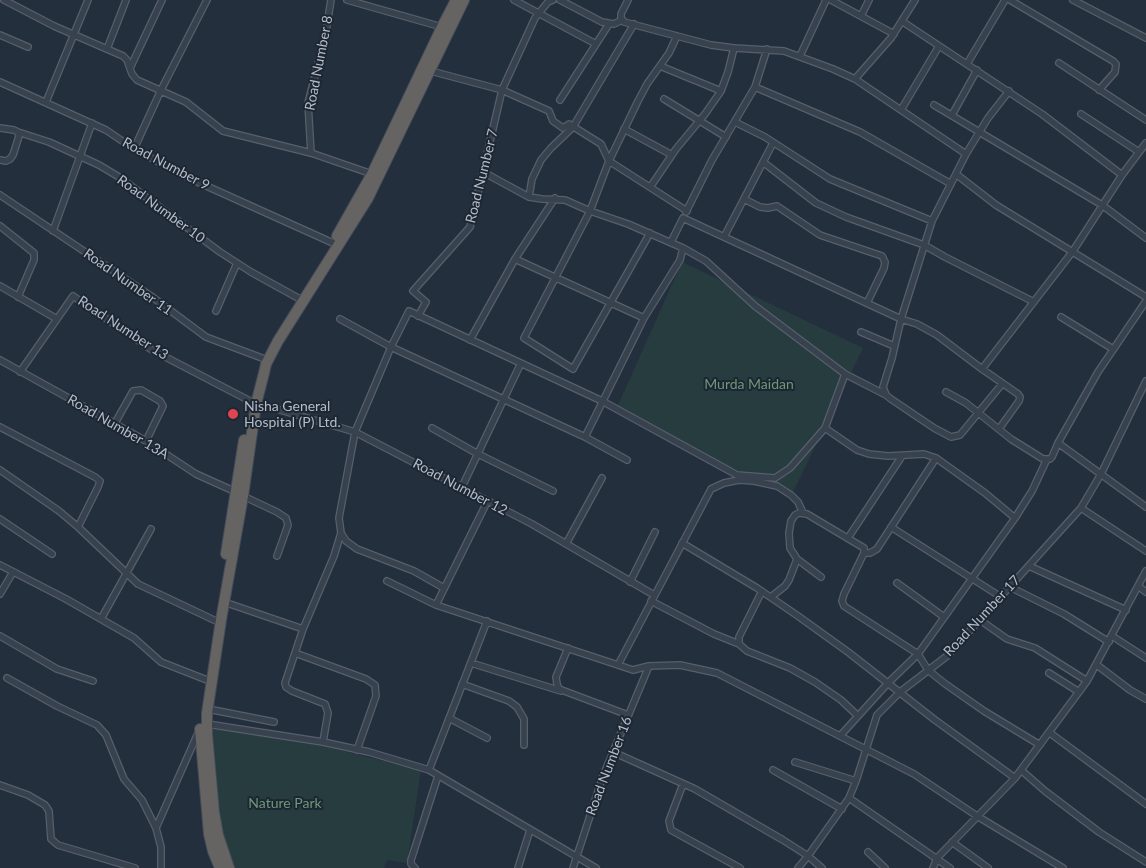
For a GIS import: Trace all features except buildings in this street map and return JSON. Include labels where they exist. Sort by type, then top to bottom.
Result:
[{"type":"highway","points":[[253,403],[266,364],[289,323],[368,198],[426,69],[442,27],[456,0]]},
{"type":"highway","points":[[229,868],[218,835],[203,726],[208,709],[257,370],[270,342],[333,243],[372,174],[464,0]]},
{"type":"highway","points":[[220,868],[209,834],[203,726],[207,680],[216,621],[240,494]]},
{"type":"street","points":[[4,0],[123,56],[128,60],[132,74],[137,80],[186,102],[223,131],[311,153],[372,174]]},
{"type":"street","points":[[46,102],[88,0]]},
{"type":"street","points":[[107,49],[126,0]]},
{"type":"street","points":[[131,66],[162,0]]},
{"type":"street","points":[[134,149],[161,90],[207,0]]},
{"type":"street","name":"Road Number 8","points":[[311,153],[308,103],[331,0]]},
{"type":"street","points":[[347,0],[442,27]]},
{"type":"street","points":[[514,0],[596,44]]},
{"type":"street","points":[[539,12],[548,2],[553,0]]},
{"type":"street","points":[[560,0],[597,21],[608,24],[614,24],[622,20],[711,44],[734,48],[784,51],[800,56],[855,79],[966,154]]},
{"type":"street","points":[[622,20],[621,14],[628,0]]},
{"type":"street","points":[[800,56],[826,0]]},
{"type":"street","points":[[831,0],[894,34]]},
{"type":"street","points":[[861,16],[869,0]]},
{"type":"street","points":[[855,79],[894,34],[915,0]]},
{"type":"street","points":[[967,64],[1005,0]]},
{"type":"street","points":[[1010,0],[1116,64],[1115,72],[1099,90]]},
{"type":"street","points":[[1073,0],[1146,38]]},
{"type":"street","name":"Road Number 7","points":[[418,316],[426,302],[413,290],[470,226],[502,90],[539,12]]},
{"type":"street","points":[[903,22],[1008,90],[1122,175]]},
{"type":"street","points":[[560,100],[608,24]]},
{"type":"street","points":[[529,196],[532,179],[541,160],[573,127],[634,24]]},
{"type":"street","points":[[0,35],[28,47]]},
{"type":"street","points":[[650,233],[573,369],[524,338],[590,211],[609,161],[636,103],[678,36]]},
{"type":"street","points":[[901,110],[939,46]]},
{"type":"street","points":[[651,186],[672,155],[721,92],[734,48]]},
{"type":"street","points":[[671,242],[754,87],[767,49]]},
{"type":"street","points":[[1059,63],[1146,120]]},
{"type":"street","points":[[660,66],[721,92]]},
{"type":"street","points":[[426,69],[502,90],[549,111],[553,121],[563,128],[569,124],[601,144],[609,161],[687,210]]},
{"type":"street","points":[[952,115],[977,70]]},
{"type":"street","name":"Road Number 9","points":[[0,82],[106,130],[134,149],[191,179],[333,243]]},
{"type":"street","points":[[754,87],[860,132],[951,184]]},
{"type":"street","points":[[886,395],[883,387],[901,319],[932,221],[966,154],[1008,90]]},
{"type":"street","points":[[664,100],[726,137]]},
{"type":"street","points":[[934,105],[1102,205],[1146,238]]},
{"type":"street","points":[[1081,114],[1139,152]]},
{"type":"street","points":[[735,122],[773,142],[830,179],[932,221]]},
{"type":"street","points":[[53,231],[92,123]]},
{"type":"street","name":"Road Number 10","points":[[0,128],[49,142],[119,177],[237,263],[298,298]]},
{"type":"street","points":[[624,129],[672,155]]},
{"type":"street","points":[[0,160],[6,161],[13,155],[19,136],[18,132]]},
{"type":"street","points":[[724,237],[773,142]]},
{"type":"street","points":[[982,369],[1073,251],[1122,175],[1146,143]]},
{"type":"street","points":[[763,162],[816,203],[846,217],[924,245],[1034,302]]},
{"type":"street","points":[[483,172],[529,196],[542,199],[555,198],[565,200],[628,224],[671,242],[706,261],[755,306],[845,374],[886,395],[934,428],[951,437],[960,435],[1002,384]]},
{"type":"street","points":[[956,174],[996,205],[1146,297]]},
{"type":"street","name":"Road Number 11","points":[[0,195],[151,296],[206,337],[262,358]]},
{"type":"street","points":[[470,340],[515,259],[555,198]]},
{"type":"street","points":[[744,199],[760,207],[778,206],[820,235],[882,256],[884,268],[867,304]]},
{"type":"street","points":[[683,218],[867,304],[917,324],[937,335],[1018,394],[1020,398],[998,429]]},
{"type":"street","points":[[0,226],[34,253],[34,260],[18,297]]},
{"type":"street","points":[[585,437],[644,318],[680,260],[683,248]]},
{"type":"street","points":[[515,259],[644,318]]},
{"type":"street","points":[[216,311],[237,263]]},
{"type":"street","points":[[0,286],[57,319],[20,372]]},
{"type":"street","name":"Road Number 13","points":[[57,319],[73,296],[152,350],[253,403]]},
{"type":"street","points":[[946,392],[966,403],[998,429],[1043,459],[1052,457],[1098,372],[1146,301]]},
{"type":"street","points":[[323,742],[328,713],[326,704],[286,688],[285,683],[303,629],[334,556],[341,534],[339,518],[355,432],[408,311],[602,401],[737,475],[775,478],[790,468],[825,428],[845,374]]},
{"type":"street","points":[[1061,317],[1113,349]]},
{"type":"street","points":[[340,319],[391,347],[585,437],[627,460]]},
{"type":"street","points":[[860,332],[894,346]]},
{"type":"street","name":"Road Number 13A","points":[[0,360],[146,441],[196,474],[286,518],[288,525],[277,556]]},
{"type":"street","points":[[462,489],[521,363]]},
{"type":"street","name":"Road Number 17","points":[[798,868],[849,798],[877,715],[900,692],[947,656],[1081,508],[1101,474],[1146,381]]},
{"type":"street","points":[[115,423],[133,391],[141,390],[160,402],[162,406],[146,441]]},
{"type":"street","name":"Road Number 12","points":[[253,403],[355,432],[486,502],[532,524],[714,634],[739,644],[747,651],[790,668],[816,682],[841,700],[858,716]]},
{"type":"street","points":[[0,427],[100,481],[78,527]]},
{"type":"street","points":[[432,428],[478,454],[553,491]]},
{"type":"street","points":[[825,428],[856,450],[869,454],[888,456],[924,454],[936,458],[978,488],[1015,518]]},
{"type":"street","points":[[1058,443],[1146,507]]},
{"type":"street","points":[[848,538],[902,456]]},
{"type":"street","points":[[864,554],[877,549],[936,458]]},
{"type":"street","points":[[840,736],[888,683],[918,654],[1015,518],[1032,491],[1046,459]]},
{"type":"street","points":[[0,470],[59,511],[138,584],[216,621]]},
{"type":"street","points":[[566,544],[602,478]]},
{"type":"street","points":[[618,666],[652,598],[711,489],[724,483],[739,480],[754,481],[778,486],[798,502],[803,512],[864,548],[864,554],[844,594],[843,604],[918,654],[928,670],[944,683],[984,711],[1040,745]]},
{"type":"street","points":[[436,605],[486,502]]},
{"type":"street","points":[[1081,508],[1146,551]]},
{"type":"street","points":[[803,512],[795,514],[792,521],[789,533],[790,548],[797,559],[821,577]]},
{"type":"street","points":[[0,520],[52,554]]},
{"type":"street","points":[[891,527],[1001,597]]},
{"type":"street","points":[[101,620],[151,529]]},
{"type":"street","points":[[630,582],[654,532]]},
{"type":"street","points":[[341,534],[346,541],[357,549],[414,571],[444,588]]},
{"type":"street","points":[[682,543],[771,597],[848,652],[935,720],[1014,778]]},
{"type":"street","points":[[771,597],[785,586],[797,559]]},
{"type":"street","points":[[0,565],[134,638],[161,662],[207,680]]},
{"type":"street","points":[[1029,566],[1126,610]]},
{"type":"street","points":[[933,868],[937,858],[1014,778],[1050,733],[1097,665],[1146,571]]},
{"type":"street","points":[[0,594],[13,572]]},
{"type":"street","points":[[387,581],[436,605],[618,666],[633,670],[649,666],[680,665],[717,673],[914,774],[977,816],[1062,868]]},
{"type":"street","points":[[897,583],[944,617]]},
{"type":"street","points":[[1138,586],[1146,592]]},
{"type":"street","points":[[1010,588],[1064,614],[1146,658]]},
{"type":"street","points":[[739,644],[739,637],[762,591]]},
{"type":"street","points":[[224,602],[303,629]]},
{"type":"street","points":[[980,620],[1014,642],[1036,648],[1087,681]]},
{"type":"street","points":[[429,770],[487,621]]},
{"type":"street","points":[[0,636],[57,669],[93,681]]},
{"type":"street","points":[[568,648],[556,677],[556,684],[560,689],[628,715]]},
{"type":"street","points":[[295,653],[366,679],[375,685],[376,696],[358,750]]},
{"type":"street","points":[[471,663],[566,692]]},
{"type":"street","points":[[1097,665],[1130,690],[1146,699]]},
{"type":"street","name":"Road Number 16","points":[[572,868],[603,776],[649,666]]},
{"type":"street","points":[[1049,672],[1079,692]]},
{"type":"street","points":[[7,678],[57,706],[97,725],[106,735],[124,779],[142,800],[156,828],[161,847],[161,868]]},
{"type":"street","points":[[462,684],[509,701],[517,707],[524,719],[524,745]]},
{"type":"street","points":[[208,709],[274,722]]},
{"type":"street","points":[[449,718],[486,738]]},
{"type":"street","points":[[156,828],[203,726],[323,742],[429,770],[596,868]]},
{"type":"street","points":[[1050,733],[1146,804]]},
{"type":"street","points":[[613,752],[683,784],[749,820],[808,856],[822,868]]},
{"type":"street","points":[[795,762],[856,781]]},
{"type":"street","points":[[773,770],[842,809]]},
{"type":"street","points":[[1021,770],[1045,791],[1100,832],[1146,862]]},
{"type":"street","points":[[415,868],[411,864],[411,860],[438,776]]},
{"type":"street","points":[[683,784],[669,821],[671,830],[740,868]]},
{"type":"street","points":[[0,785],[28,795],[45,806],[49,811],[51,839],[58,845],[115,860],[135,868]]},
{"type":"street","points":[[849,798],[950,868]]},
{"type":"street","points":[[518,868],[530,830]]},
{"type":"street","points":[[952,842],[988,868]]},
{"type":"street","points":[[868,852],[885,868]]},
{"type":"green space","name":"Murda Maidan","points":[[682,262],[863,348],[791,496],[615,412]]},
{"type":"green space","name":"Nature Park","points":[[212,729],[307,742],[421,770],[407,863],[387,860],[384,868],[231,868],[224,857]]},
{"type":"place","name":"Nisha General Hospital (P) Ltd.","points":[[233,414]]}]
